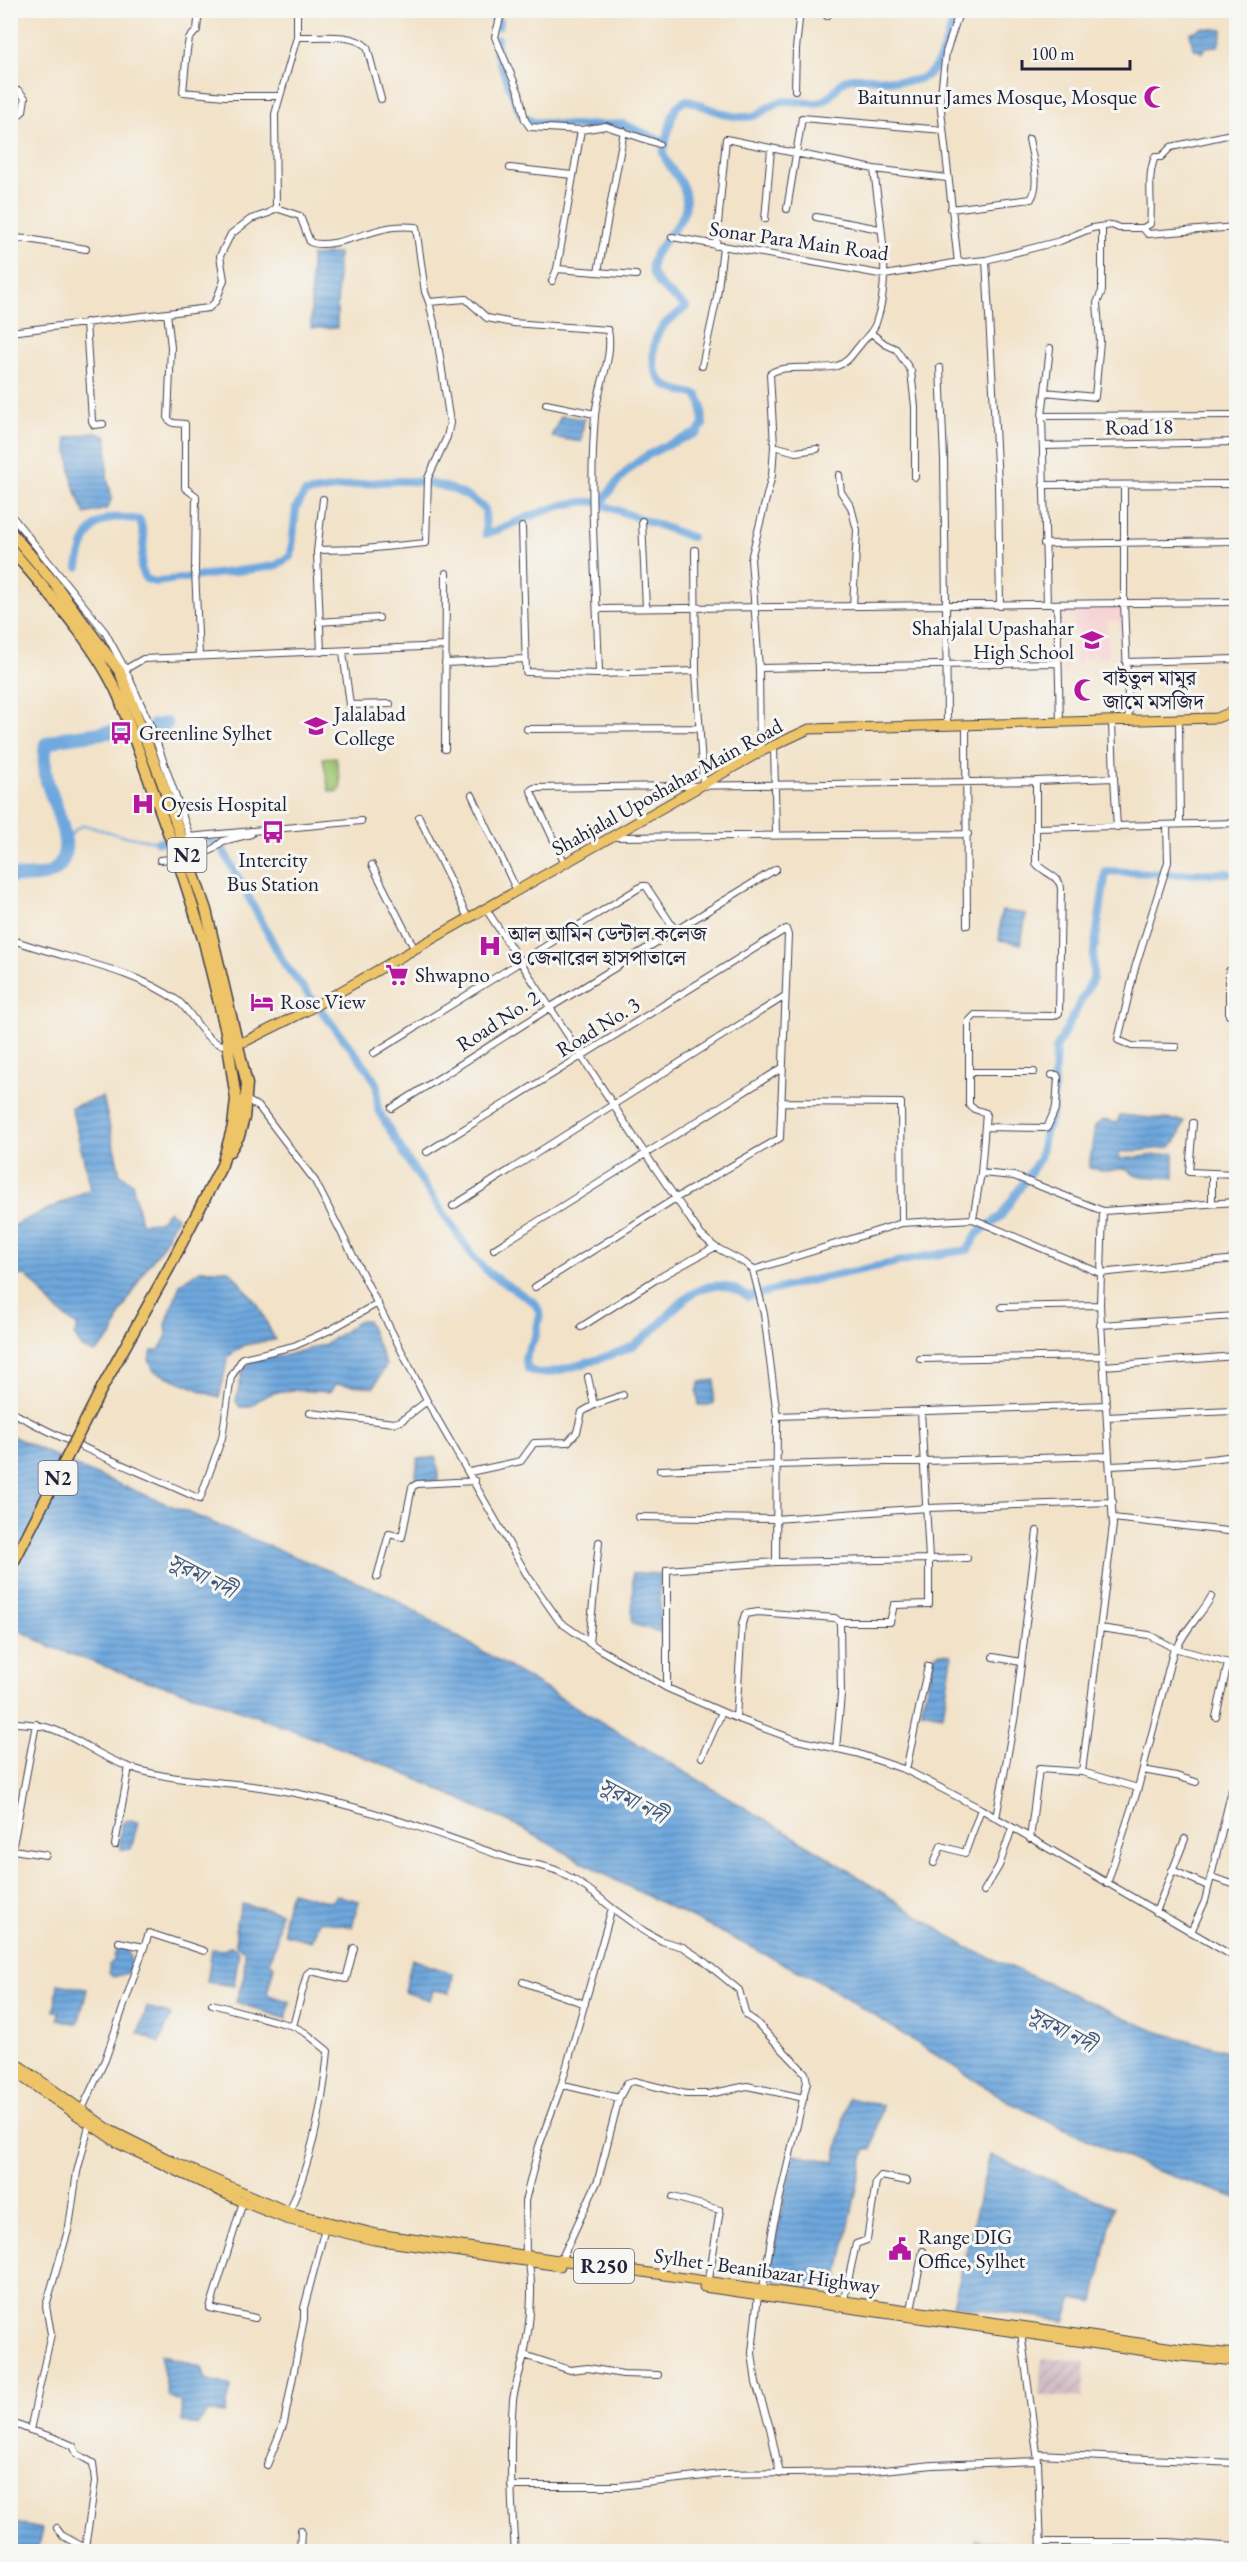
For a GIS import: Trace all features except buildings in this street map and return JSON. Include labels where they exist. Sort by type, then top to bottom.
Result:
[{"type":"highway","name":"N2","points":[[10,531],[54,583],[119,673],[186,837],[206,910],[233,1044],[241,1099],[226,1156],[169,1268],[103,1386],[10,1569]]},
{"type":"highway","name":"N2","points":[[10,548],[119,673],[135,740],[190,896],[233,1044]]},
{"type":"main road","name":"Shahjalal Uposhahar Main Road","points":[[233,1044],[328,999],[760,752],[809,729],[1112,723],[1217,718],[1236,710]]},
{"type":"main road","name":"Sylhet - Beanibazar Highway","points":[[10,2059],[110,2130],[288,2215],[377,2234],[527,2258],[1236,2361]]},
{"type":"main road","name":"Sylhet - Beanibazar Highway","points":[[10,2069],[118,2144],[243,2202],[325,2228],[374,2240],[561,2260],[708,2284]]},
{"type":"main road","name":"Sylhet - Beanibazar Highway","points":[[1180,2353],[1236,2354]]},
{"type":"street","points":[[199,10],[197,30],[189,39],[183,92],[225,96],[280,96]]},
{"type":"street","points":[[276,208],[275,114],[297,37],[297,10]]},
{"type":"street","points":[[502,10],[495,37],[519,93],[525,120],[530,127],[581,130],[606,126],[659,144]]},
{"type":"street","points":[[795,90],[796,49],[801,10]]},
{"type":"street","points":[[958,262],[940,101],[946,52],[960,10]]},
{"type":"street","points":[[297,37],[350,38],[362,42],[367,47],[381,99]]},
{"type":"street","points":[[10,114],[18,116],[23,111],[25,98],[19,91]]},
{"type":"street","points":[[787,209],[803,117],[943,130]]},
{"type":"street","points":[[552,281],[557,269],[581,130]]},
{"type":"street","points":[[598,272],[624,131]]},
{"type":"street","points":[[1143,228],[1150,224],[1152,213],[1151,192],[1155,157],[1161,157],[1171,147],[1236,134]]},
{"type":"street","points":[[951,209],[1031,199],[1035,183],[1029,139]]},
{"type":"street","points":[[716,246],[726,140],[874,169],[947,178]]},
{"type":"street","points":[[765,219],[771,149]]},
{"type":"street","points":[[510,168],[572,175]]},
{"type":"street","points":[[760,752],[759,668],[751,559],[772,475],[774,446],[770,374],[780,369],[818,369],[849,360],[877,322],[885,274],[874,169]]},
{"type":"street","points":[[276,208],[300,216],[310,242],[315,244],[331,243],[385,228],[416,227],[425,292],[436,331],[450,423],[447,437],[428,478],[426,544],[318,550]]},
{"type":"street","points":[[10,332],[209,308],[213,305],[224,280],[220,256],[231,234],[251,219],[276,208]]},
{"type":"street","points":[[816,217],[880,229]]},
{"type":"street","name":"Sonar Para Main Road","points":[[672,237],[885,274],[958,262],[986,260],[1060,241],[1092,228],[1112,225],[1119,228],[1143,228],[1148,234],[1236,227]]},
{"type":"street","points":[[1044,392],[1095,397],[1100,341],[1097,303],[1102,291],[1102,227]]},
{"type":"street","points":[[10,238],[86,249]]},
{"type":"street","points":[[702,366],[717,297],[723,247]]},
{"type":"street","points":[[986,260],[998,483],[1000,606]]},
{"type":"street","points":[[557,269],[636,275]]},
{"type":"street","points":[[429,302],[466,299],[487,318],[513,323],[608,330],[605,375],[595,414],[593,507],[599,674]]},
{"type":"street","points":[[167,313],[171,347],[168,419],[173,423],[185,424],[185,488],[196,496],[195,570],[199,656]]},
{"type":"street","points":[[86,322],[92,421],[94,424],[104,424]]},
{"type":"street","points":[[871,333],[896,349],[911,370],[915,407],[915,477]]},
{"type":"street","points":[[1047,604],[1042,416],[1050,348]]},
{"type":"street","points":[[940,368],[944,459],[946,727]]},
{"type":"street","points":[[546,404],[595,414]]},
{"type":"street","points":[[1042,416],[1236,415]]},
{"type":"street","name":"Road 18","points":[[1043,446],[1236,442]]},
{"type":"street","points":[[774,446],[796,452],[817,449]]},
{"type":"street","points":[[839,475],[841,492],[851,507],[857,530],[853,606]]},
{"type":"street","points":[[1043,485],[1236,484]]},
{"type":"street","points":[[1124,485],[1124,603],[1129,722]]},
{"type":"street","points":[[321,652],[318,550],[323,499]]},
{"type":"street","points":[[10,514],[105,632],[119,673],[143,659],[445,646]]},
{"type":"street","points":[[642,521],[646,608]]},
{"type":"street","points":[[522,527],[525,670],[527,672],[599,674],[696,671]]},
{"type":"street","points":[[1044,544],[1236,541]]},
{"type":"street","points":[[695,550],[696,671],[703,784]]},
{"type":"street","points":[[445,749],[446,573]]},
{"type":"street","points":[[598,609],[1236,602]]},
{"type":"street","points":[[1057,604],[1060,724]]},
{"type":"street","points":[[319,622],[380,618]]},
{"type":"street","points":[[343,652],[350,705],[390,704]]},
{"type":"street","points":[[445,663],[525,659]]},
{"type":"street","points":[[1126,662],[1236,659]]},
{"type":"street","points":[[759,668],[1057,663]]},
{"type":"street","points":[[1179,720],[1180,824]]},
{"type":"street","points":[[1112,723],[1117,826]]},
{"type":"street","points":[[966,727],[967,925]]},
{"type":"street","points":[[527,729],[700,728]]},
{"type":"street","points":[[774,745],[776,835]]},
{"type":"street","points":[[565,865],[532,794],[531,790],[534,788],[1114,778]]},
{"type":"street","points":[[973,1219],[981,1173],[986,1113],[969,1105],[969,1021],[975,1015],[1054,1016],[1059,1013],[1061,888],[1057,879],[1036,863],[1036,781]]},
{"type":"street","points":[[472,795],[517,891]]},
{"type":"street","points":[[419,817],[468,918]]},
{"type":"street","points":[[186,837],[361,821]]},
{"type":"street","points":[[1036,828],[1236,823]]},
{"type":"street","points":[[1167,825],[1168,862],[1135,968],[1118,1040],[1132,1046],[1176,1047]]},
{"type":"street","points":[[197,856],[212,850],[223,841],[259,832],[291,830],[299,826]]},
{"type":"street","points":[[612,837],[968,834]]},
{"type":"street","points":[[160,860],[170,859]]},
{"type":"street","points":[[372,865],[414,948]]},
{"type":"street","name":"Road No. 2","points":[[392,1108],[551,1006],[776,869]]},
{"type":"street","points":[[374,1053],[642,886],[646,886],[675,930]]},
{"type":"street","points":[[486,909],[701,1235],[715,1247],[753,1270],[763,1310],[777,1416],[776,1562]]},
{"type":"street","name":"Road No. 3","points":[[427,1152],[584,1057],[786,929],[788,935],[785,996]]},
{"type":"street","points":[[10,939],[150,984],[180,1003],[213,1041],[233,1044]]},
{"type":"street","points":[[1229,1015],[1229,971],[1236,971]]},
{"type":"street","points":[[535,1287],[676,1198],[780,1138],[785,996]]},
{"type":"street","points":[[453,1206],[785,996]]},
{"type":"street","points":[[494,1249],[782,1068]]},
{"type":"street","points":[[969,1072],[1034,1072]]},
{"type":"street","points":[[986,1127],[1045,1128],[1056,1107],[1055,1075]]},
{"type":"street","points":[[241,1099],[259,1107],[315,1181],[427,1401],[470,1472],[527,1575],[560,1622],[589,1643],[667,1688],[736,1718],[793,1739],[906,1770],[981,1809],[1236,1958]]},
{"type":"street","points":[[781,1102],[901,1103],[902,1223]]},
{"type":"street","points":[[1193,1123],[1190,1172],[1236,1174]]},
{"type":"street","points":[[981,1173],[1014,1176],[1075,1198],[1103,1211],[1236,1202]]},
{"type":"street","points":[[1212,1174],[1212,1203]]},
{"type":"street","points":[[1082,1772],[1113,1518],[1100,1325],[1103,1211]]},
{"type":"street","points":[[753,1270],[902,1223],[973,1219],[1100,1273],[1236,1259]]},
{"type":"street","points":[[581,1327],[655,1280],[715,1247]]},
{"type":"street","points":[[10,1411],[46,1431],[200,1499],[222,1438],[231,1377],[243,1358],[294,1346],[330,1330],[378,1303]]},
{"type":"street","points":[[1002,1307],[1100,1305]]},
{"type":"street","points":[[1100,1325],[1236,1316]]},
{"type":"street","points":[[920,1359],[1103,1356]]},
{"type":"street","points":[[1104,1366],[1236,1356]]},
{"type":"street","points":[[588,1377],[594,1405]]},
{"type":"street","points":[[470,1472],[521,1461],[534,1443],[568,1442],[577,1432],[582,1412],[594,1405],[623,1395]]},
{"type":"street","points":[[310,1413],[394,1423],[401,1421],[427,1401]]},
{"type":"street","points":[[777,1416],[1107,1405]]},
{"type":"street","points":[[736,1718],[742,1624],[745,1614],[758,1612],[835,1618],[840,1622],[890,1622],[894,1605],[929,1604],[927,1508],[921,1411]]},
{"type":"street","points":[[1107,1417],[1231,1411],[1236,1413]]},
{"type":"street","points":[[660,1470],[1109,1456]]},
{"type":"street","points":[[1110,1466],[1176,1463],[1227,1456]]},
{"type":"street","points":[[377,1577],[389,1534],[402,1537],[412,1487],[417,1484],[475,1481]]},
{"type":"street","points":[[639,1517],[775,1519],[927,1508],[1113,1502]]},
{"type":"street","points":[[1113,1518],[1236,1532]]},
{"type":"street","points":[[996,1818],[1006,1754],[1016,1715],[1037,1531]]},
{"type":"street","points":[[589,1643],[599,1542]]},
{"type":"street","points":[[667,1688],[667,1570],[776,1562],[967,1557]]},
{"type":"street","points":[[1107,1884],[1138,1788],[1175,1649],[1185,1631],[1201,1615],[1211,1597]]},
{"type":"street","points":[[836,1749],[841,1695],[840,1622]]},
{"type":"street","points":[[1100,1628],[1149,1635],[1175,1649],[1236,1665]]},
{"type":"street","points":[[993,1657],[1021,1662]]},
{"type":"street","points":[[1216,1717],[1228,1663]]},
{"type":"street","points":[[906,1770],[928,1666]]},
{"type":"street","points":[[702,1757],[722,1712]]},
{"type":"street","points":[[10,1723],[36,1724],[56,1729],[129,1767],[191,1780],[267,1788],[328,1801],[422,1827],[511,1859],[557,1870],[588,1888],[644,1931],[662,1941],[683,1947],[700,1958],[739,1990],[746,2016],[756,2022],[805,2073],[807,2082],[772,2227],[752,2353],[756,2383],[770,2428],[780,2474]]},
{"type":"street","points":[[10,1861],[36,1724]]},
{"type":"street","points":[[115,1845],[129,1767]]},
{"type":"street","points":[[1030,1839],[1039,1769],[1082,1772],[1138,1788]]},
{"type":"street","points":[[1143,1770],[1196,1782]]},
{"type":"street","points":[[1191,1932],[1205,1901],[1236,1773]]},
{"type":"street","points":[[934,1863],[941,1846],[965,1853],[981,1809]]},
{"type":"street","points":[[1225,1824],[1236,1827]]},
{"type":"street","points":[[984,1891],[999,1866],[1012,1828]]},
{"type":"street","points":[[1156,1912],[1185,1839]]},
{"type":"street","points":[[13,1850],[46,1855]]},
{"type":"street","points":[[1172,1870],[1208,1886]]},
{"type":"street","points":[[1211,1877],[1236,1885]]},
{"type":"street","points":[[515,2552],[511,2486],[514,2397],[524,2355],[530,2290],[525,2200],[539,2146],[561,2086],[612,1908]]},
{"type":"street","points":[[82,2109],[105,2060],[151,1932],[204,1951]]},
{"type":"street","points":[[120,1942],[144,1947]]},
{"type":"street","points":[[293,2026],[307,1974],[311,1971],[346,1979],[354,1948]]},
{"type":"street","points":[[523,1982],[585,2004]]},
{"type":"street","points":[[212,2004],[293,2026],[306,2033],[328,2051],[325,2087],[318,2117],[302,2180],[288,2215]]},
{"type":"street","points":[[561,2260],[598,2180],[619,2098],[627,2083],[634,2081],[686,2094],[709,2094],[747,2086],[804,2098]]},
{"type":"street","points":[[561,2086],[619,2098]]},
{"type":"street","points":[[30,2430],[51,2334],[46,2306],[69,2227],[77,2172],[89,2126]]},
{"type":"street","points":[[843,2304],[856,2244],[867,2240],[876,2182],[881,2176],[907,2181]]},
{"type":"street","points":[[673,2197],[720,2210],[708,2284]]},
{"type":"street","points":[[243,2202],[210,2308],[255,2318]]},
{"type":"street","points":[[267,2465],[284,2423],[304,2319],[304,2308],[325,2228]]},
{"type":"street","points":[[910,2313],[924,2251]]},
{"type":"street","points":[[1022,2329],[1038,2457],[1041,2552]]},
{"type":"street","points":[[524,2355],[570,2370],[588,2368],[623,2374],[658,2375]]},
{"type":"street","points":[[10,2422],[73,2446],[77,2454],[93,2463],[95,2482],[86,2548],[63,2536],[57,2528]]},
{"type":"street","points":[[511,2486],[620,2486],[721,2474],[864,2472],[1038,2457],[1236,2463]]},
{"type":"street","points":[[300,2552],[301,2530]]},
{"type":"street","points":[[1041,2542],[1169,2542],[1236,2547]]},
{"type":"street","points":[[74,2552],[78,2543]]},
{"type":"shaded area","points":[[1123,608],[1122,671],[1063,673],[1063,609]],"holes":[[[1074,617],[1075,664],[1080,664],[1080,671],[1067,671],[1065,618]],[[1119,621],[1120,657],[1108,657],[1107,622]],[[1090,654],[1097,654],[1097,658],[1118,657],[1119,669],[1082,671],[1081,659],[1090,658]]]},
{"type":"shaded area","points":[[1042,2358],[1085,2361],[1083,2398],[1039,2395]]},
{"type":"green space","points":[[336,757],[341,788],[337,792],[329,791],[323,758]]},
{"type":"water","points":[[1202,28],[1223,30],[1218,46],[1205,47],[1202,53],[1193,48],[1190,33]]},
{"type":"water","points":[[338,253],[337,328],[311,328],[311,256]]},
{"type":"water","points":[[561,416],[584,419],[581,442],[551,437]]},
{"type":"water","points":[[94,432],[107,437],[107,477],[112,498],[107,509],[85,514],[73,484],[66,438]]},
{"type":"water","points":[[1002,911],[1026,914],[1021,944],[999,940]]},
{"type":"water","points":[[103,1097],[120,1174],[132,1183],[141,1223],[158,1222],[169,1211],[177,1217],[163,1245],[145,1270],[120,1314],[113,1335],[95,1353],[82,1348],[74,1335],[78,1327],[59,1312],[26,1275],[11,1276],[10,1227],[91,1189],[71,1107]]},
{"type":"water","points":[[1120,1115],[1184,1121],[1179,1136],[1171,1147],[1119,1153],[1120,1159],[1174,1153],[1174,1178],[1136,1176],[1125,1168],[1108,1171],[1089,1168],[1095,1126],[1103,1120],[1117,1123]]},
{"type":"water","points":[[200,1270],[228,1270],[232,1273],[258,1305],[275,1340],[244,1345],[228,1357],[219,1398],[154,1371],[149,1359],[152,1351],[159,1350],[167,1335],[166,1324],[180,1284]]},
{"type":"water","points":[[360,1320],[367,1320],[386,1365],[374,1387],[337,1384],[329,1392],[287,1390],[268,1395],[250,1407],[240,1407],[236,1401],[243,1369],[253,1360],[283,1356],[326,1344]]},
{"type":"water","points":[[715,1380],[713,1405],[699,1405],[697,1392],[700,1382]]},
{"type":"water","name":"সুরমা নদী","points":[[10,1435],[82,1469],[386,1594],[828,1857],[966,1947],[1155,2031],[1236,2053],[1236,2198],[1146,2167],[1011,2103],[823,1983],[617,1881],[514,1824],[388,1766],[207,1698],[134,1677],[52,1647],[11,1626]]},
{"type":"water","points":[[437,1457],[438,1481],[415,1481],[418,1459]]},
{"type":"water","points":[[633,1573],[660,1574],[660,1632],[632,1624]]},
{"type":"water","points":[[939,1653],[951,1654],[952,1657],[943,1715],[921,1711],[934,1656]]},
{"type":"water","points":[[130,1820],[138,1822],[131,1849],[121,1849],[120,1836],[123,1822]]},
{"type":"water","points":[[291,1892],[331,1902],[336,1895],[359,1901],[352,1927],[319,1921],[312,1941],[284,1934],[284,1916]]},
{"type":"water","points":[[242,1904],[280,1912],[276,1944],[270,1962],[274,1966],[267,1994],[290,2002],[286,2019],[236,2002],[244,1976],[245,1952],[236,1945],[236,1923]]},
{"type":"water","points":[[230,1946],[239,1951],[234,1986],[207,1982],[212,1949],[224,1950]]},
{"type":"water","points":[[124,1947],[131,1959],[130,1969],[128,1973],[113,1977],[109,1973],[109,1965],[115,1959],[117,1949]]},
{"type":"water","points":[[412,1959],[453,1974],[450,1993],[433,1990],[430,2000],[404,1992]]},
{"type":"water","points":[[58,1984],[87,1989],[78,2024],[58,2019],[59,2012],[54,2011]]},
{"type":"water","points":[[147,2007],[171,2015],[159,2043],[138,2033]]},
{"type":"water","points":[[848,2098],[882,2105],[872,2150],[865,2149],[835,2292],[768,2278],[794,2154],[835,2162]]},
{"type":"water","points":[[990,2155],[1114,2207],[1094,2302],[1073,2298],[1065,2321],[953,2305]]},
{"type":"water","points":[[160,2354],[201,2367],[205,2379],[231,2386],[225,2413],[208,2412],[197,2425],[182,2422],[181,2402],[168,2396]]},
{"type":"water","points":[[15,2523],[42,2529],[37,2551],[11,2551],[11,2538]]},
{"type":"water","points":[[976,2538],[981,2541],[1008,2545],[1017,2551],[968,2551],[973,2550]]},
{"type":"waterway","points":[[483,10],[499,21],[498,27]]},
{"type":"waterway","points":[[602,503],[622,476],[642,459],[667,445],[697,433],[703,425],[702,406],[698,395],[663,383],[655,370],[653,354],[660,331],[666,323],[686,307],[655,279],[652,265],[654,256],[680,220],[686,201],[683,188],[663,153],[677,106],[686,100],[721,113],[748,117],[759,114],[780,102],[821,102],[847,79],[861,77],[897,81],[915,80],[924,77],[934,68],[942,54],[952,26]]},
{"type":"waterway","points":[[497,39],[496,52],[521,115],[533,122],[576,126],[623,124],[665,143]]},
{"type":"waterway","points":[[78,567],[84,544],[92,530],[103,520],[118,517],[140,520],[144,537],[141,568],[146,579],[155,582],[275,566],[291,556],[296,508],[305,493],[399,481],[422,482],[465,495],[485,509],[486,534],[565,505],[596,502],[691,537]]},
{"type":"waterway","points":[[154,726],[166,724]]},
{"type":"waterway","points":[[10,876],[48,874],[59,866],[64,856],[63,830],[46,776],[46,744],[63,738],[123,730]]},
{"type":"waterway","points":[[64,844],[76,829],[84,825],[119,835],[158,842]]},
{"type":"waterway","points":[[191,839],[208,840],[223,850],[285,965],[367,1068],[377,1085],[378,1110],[410,1164],[474,1258],[489,1273],[535,1303],[540,1314],[536,1335],[525,1358],[528,1369],[541,1373],[573,1367],[627,1349],[648,1335],[686,1298],[699,1290],[713,1286],[729,1287],[748,1297],[808,1281],[926,1256],[968,1250],[977,1234],[1001,1216],[1040,1158],[1045,1132],[1052,1113],[1056,1049],[1093,978],[1093,959],[1106,871],[1177,874],[1228,873]]},
{"type":"place","name":"Baitunnur James Mosque, Mosque","points":[[1155,97]]},
{"type":"place","name":"Shahjalal Upashahar High School","points":[[1092,640]]},
{"type":"place","name":"বাইতুল মামুর জামে মসজিদ","points":[[1085,690]]},
{"type":"place","name":"Jalalabad College","points":[[316,726]]},
{"type":"place","name":"Greenline Sylhet","points":[[121,733]]},
{"type":"place","name":"Oyesis Hospital","points":[[143,804]]},
{"type":"place","name":"Intercity Bus Station","points":[[273,832]]},
{"type":"place","name":"আল আমিন ডেন্টাল কলেজ ও জেনারেল হাসপাতালে","points":[[490,946]]},
{"type":"place","name":"Shwapno","points":[[397,975]]},
{"type":"place","name":"Rose View","points":[[262,1002]]},
{"type":"place","name":"Range DIG Office, Sylhet","points":[[900,2249]]}]
